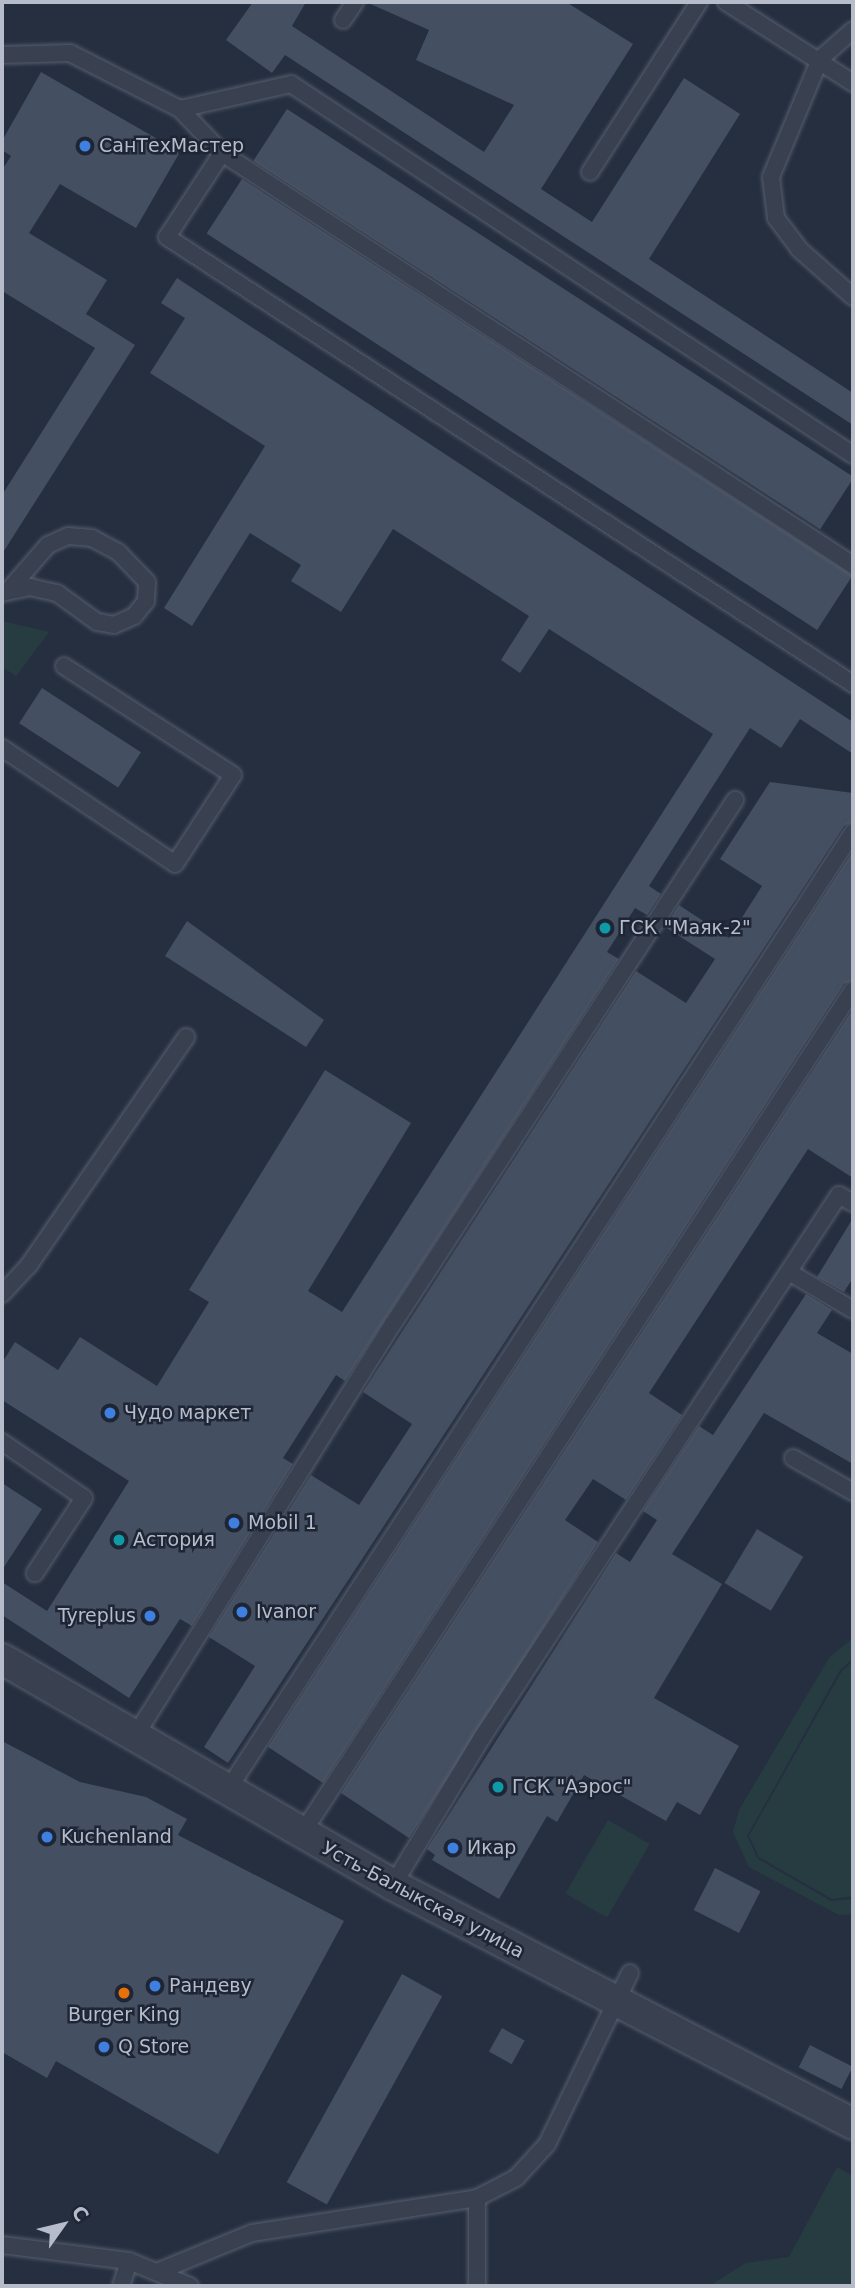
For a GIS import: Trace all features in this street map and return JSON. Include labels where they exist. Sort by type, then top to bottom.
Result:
[{"type":"street","name":"Усть-Балыкская улица","points":[[2,1659],[301,1835],[617,2003],[853,2122]]},
{"type":"lane","points":[[343,20],[355,2]]},
{"type":"lane","points":[[590,172],[699,2]]},
{"type":"lane","points":[[726,2],[820,59],[853,83]]},
{"type":"lane","points":[[853,30],[820,59],[771,177],[776,218],[799,249],[853,297]]},
{"type":"lane","points":[[2,55],[70,53],[180,109],[222,153],[853,565]]},
{"type":"lane","points":[[180,109],[291,84],[853,455]]},
{"type":"lane","points":[[222,153],[167,237],[853,684]]},
{"type":"lane","points":[[68,536],[92,538],[118,552],[147,582],[146,601],[134,616],[114,625],[97,622],[57,593],[30,587],[5,592],[48,545],[68,536]]},
{"type":"lane","points":[[2,748],[176,864],[233,775],[64,666]]},
{"type":"lane","points":[[134,1738],[356,1381],[735,800]]},
{"type":"lane","points":[[226,1791],[853,832]]},
{"type":"lane","points":[[301,1835],[853,990]]},
{"type":"lane","points":[[2,1294],[29,1265],[186,1037]]},
{"type":"lane","points":[[393,1885],[481,1739],[789,1272],[846,1199],[853,1185]]},
{"type":"lane","points":[[789,1272],[853,1310]]},
{"type":"lane","points":[[2,1442],[84,1498],[35,1573]]},
{"type":"lane","points":[[793,1458],[853,1492]]},
{"type":"lane","points":[[157,2272],[252,2233],[477,2198],[516,2178],[547,2144],[630,1973]]},
{"type":"lane","points":[[477,2198],[477,2286]]},
{"type":"lane","points":[[2,2245],[129,2261],[190,2286]]},
{"type":"lane","points":[[121,2286],[129,2261]]},
{"type":"green space","points":[[2,621],[49,632],[16,676],[2,667]]},
{"type":"green space","points":[[853,1638],[853,1659],[840,1670],[747,1836],[758,1859],[831,1901],[853,1899],[853,1914],[839,1915],[749,1867],[733,1832],[739,1810],[829,1658]]},
{"type":"green space","points":[[853,1661],[853,1896],[832,1899],[759,1857],[749,1836],[842,1671]]},
{"type":"green space","points":[[608,1820],[650,1844],[607,1918],[566,1894]]},
{"type":"green space","points":[[837,2167],[853,2176],[853,2286],[709,2286],[746,2263],[789,2257]]},
{"type":"building","points":[[253,2],[306,2],[292,26],[484,152],[514,105],[416,60],[429,30],[366,2],[566,2],[633,44],[541,189],[592,222],[684,78],[740,114],[649,259],[853,393],[853,425],[285,55],[272,73],[226,40]]},
{"type":"building","points":[[41,72],[180,152],[136,228],[60,184],[29,233],[107,280],[86,314],[135,345],[2,554],[2,495],[95,348],[2,291],[2,170],[11,156],[2,150],[2,141]]},
{"type":"building","points":[[287,109],[853,477],[820,529],[253,161]]},
{"type":"building","points":[[242,179],[853,575],[817,630],[207,234]]},
{"type":"building","points":[[177,278],[853,722],[853,754],[800,719],[781,748],[750,728],[649,886],[661,894],[647,915],[635,908],[607,952],[619,959],[345,1381],[336,1375],[283,1458],[293,1464],[192,1626],[180,1619],[129,1698],[2,1615],[2,1582],[47,1611],[129,1481],[2,1400],[2,1363],[15,1342],[58,1370],[80,1337],[157,1386],[209,1302],[189,1290],[325,1070],[411,1123],[308,1291],[342,1312],[713,734],[549,629],[520,673],[501,660],[529,616],[393,529],[341,612],[291,581],[301,565],[250,533],[192,626],[164,608],[265,446],[150,373],[185,318],[161,303]]},
{"type":"building","points":[[42,688],[141,752],[118,787],[19,723]]},
{"type":"building","points":[[770,782],[853,793],[853,822],[844,826],[228,1763],[204,1747],[255,1666],[209,1637],[311,1475],[359,1505],[412,1424],[363,1392],[636,971],[686,1003],[715,959],[665,927],[679,905],[729,938],[762,886],[720,859]]},
{"type":"building","points":[[853,851],[853,980],[844,984],[323,1783],[268,1747]]},
{"type":"building","points":[[187,921],[324,1020],[306,1047],[165,956]]},
{"type":"building","points":[[853,1009],[853,1178],[808,1149],[649,1393],[682,1415],[626,1500],[593,1479],[565,1520],[598,1542],[409,1838],[341,1793]]},
{"type":"building","points":[[853,1218],[853,1278],[844,1292],[817,1277]]},
{"type":"building","points":[[806,1294],[832,1310],[817,1333],[853,1354],[853,1464],[764,1413],[672,1554],[722,1584],[654,1698],[739,1746],[700,1815],[677,1802],[666,1821],[584,1775],[557,1822],[547,1816],[499,1899],[432,1860],[435,1855],[427,1849],[616,1553],[630,1562],[657,1520],[643,1511],[699,1426],[713,1435]]},
{"type":"building","points":[[2,1483],[42,1509],[2,1570]]},
{"type":"building","points":[[757,1529],[803,1557],[771,1611],[725,1583]]},
{"type":"building","name":"Рандеву","points":[[2,1741],[80,1782],[146,1797],[187,1819],[178,1835],[344,1921],[218,2154],[56,2061],[47,2078],[2,2052]]},
{"type":"building","points":[[715,1868],[760,1891],[739,1933],[694,1910]]},
{"type":"building","points":[[402,1974],[442,1996],[327,2204],[287,2182]]},
{"type":"building","points":[[502,2028],[525,2041],[512,2064],[489,2052]]},
{"type":"building","points":[[810,2045],[853,2067],[841,2089],[799,2067]]},
{"type":"place","name":"СанТехМастер","points":[[85,146]]},
{"type":"place","name":"ГСК \"Маяк-2\"","points":[[605,928]]},
{"type":"place","name":"Чудо маркет","points":[[110,1413]]},
{"type":"place","name":"Mobil 1","points":[[234,1523]]},
{"type":"place","name":"Астория","points":[[119,1540]]},
{"type":"place","name":"Ivanor","points":[[242,1612]]},
{"type":"place","name":"Tyreplus","points":[[150,1616]]},
{"type":"place","name":"ГСК \"Аэрос\"","points":[[498,1787]]},
{"type":"place","name":"Kuchenland","points":[[47,1837]]},
{"type":"place","name":"Икар","points":[[453,1848]]},
{"type":"place","name":"Рандеву","points":[[155,1986]]},
{"type":"place","name":"Burger King","points":[[124,1993]]},
{"type":"place","name":"Q Store","points":[[104,2047]]}]
